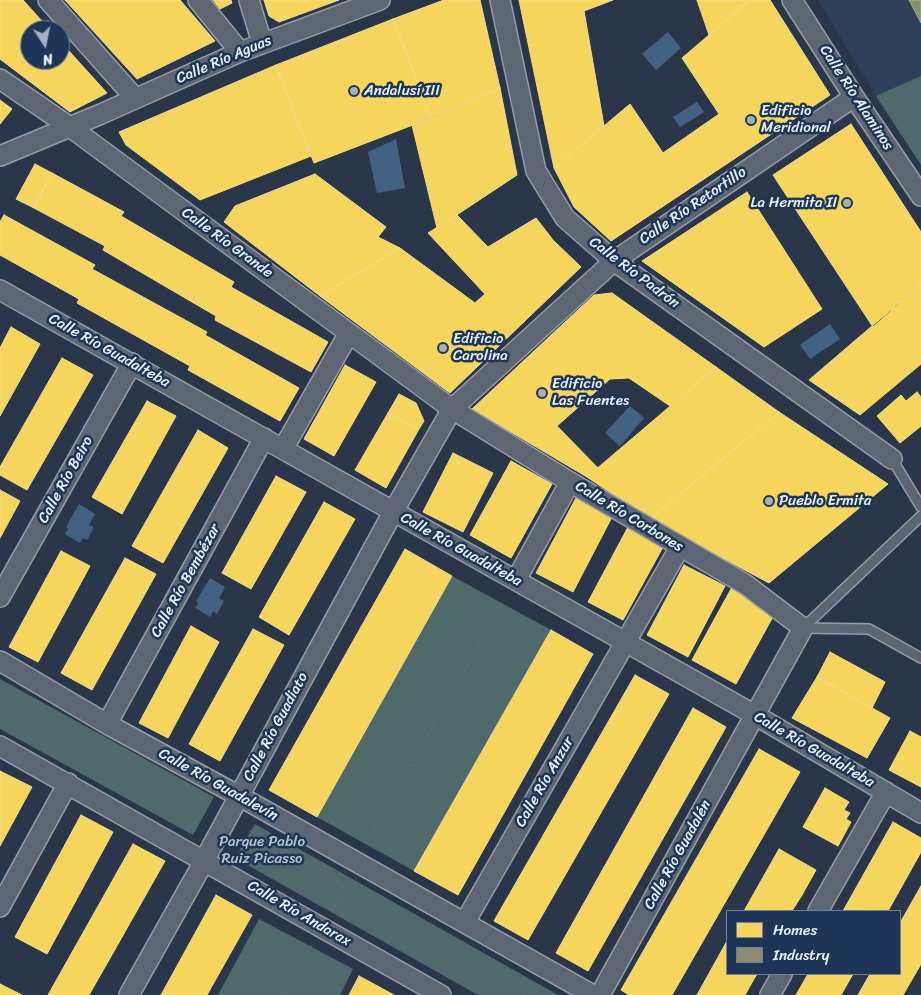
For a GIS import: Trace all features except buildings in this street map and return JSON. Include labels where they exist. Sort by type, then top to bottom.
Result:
[{"type":"street","points":[[48,0],[135,98]]},
{"type":"street","points":[[198,0],[240,52]]},
{"type":"street","points":[[249,0],[262,43]]},
{"type":"street","name":"Calle Río Aguas","points":[[0,156],[240,52],[380,0]]},
{"type":"street","name":"Calle Río Padrón","points":[[500,0],[536,171],[565,218],[614,261],[892,459]]},
{"type":"street","name":"Calle Río Alaminos","points":[[792,0],[854,97],[921,196]]},
{"type":"street","name":"Calle Río Grande","points":[[0,79],[70,127],[452,409]]},
{"type":"street","name":"Calle Río Retortillo","points":[[393,512],[452,409],[614,261],[854,97]]},
{"type":"street","name":"Calle Río Guadalteba","points":[[1,293],[132,363],[755,715],[921,812]]},
{"type":"street","points":[[283,449],[349,333]]},
{"type":"street","name":"Calle Río Beiro","points":[[0,597],[132,363]]},
{"type":"street","name":"Calle Río Corbones","points":[[452,409],[570,482],[745,584],[804,628]]},
{"type":"street","name":"Calle Río Bembézar","points":[[107,724],[264,438]]},
{"type":"street","points":[[516,580],[570,482]]},
{"type":"street","name":"Calle Río Guadiato","points":[[130,995],[393,512]]},
{"type":"street","name":"Calle Río Anzur","points":[[465,922],[680,547]]},
{"type":"street","name":"Calle Río Guadalén","points":[[600,995],[804,628]]},
{"type":"street","name":"Calle Río Guadalevín","points":[[0,661],[107,724],[593,995]]},
{"type":"street","name":"Calle Río Andarax","points":[[0,746],[68,783],[433,993]]},
{"type":"street","points":[[0,907],[68,783]]},
{"type":"street","points":[[819,910],[886,792]]},
{"type":"street","points":[[770,995],[781,975]]},
{"type":"lane","points":[[892,459],[921,507]]},
{"type":"lane","points":[[804,628],[921,516]]},
{"type":"lane","points":[[804,628],[869,629],[921,658]]},
{"type":"path","points":[[367,844],[502,603]]},
{"type":"path","points":[[84,769],[93,774],[105,753],[207,810]]},
{"type":"path","points":[[250,831],[345,885]]},
{"type":"path","points":[[331,912],[350,877]]},
{"type":"path","points":[[337,901],[480,980],[486,970],[530,995]]},
{"type":"path","points":[[284,995],[311,946]]},
{"type":"shaded area","points":[[818,0],[921,0],[921,165],[876,96]]},
{"type":"shaded area","points":[[668,32],[681,48],[656,70],[642,54]]},
{"type":"shaded area","points":[[697,102],[704,112],[680,127],[673,117]]},
{"type":"shaded area","points":[[396,139],[405,188],[377,193],[368,152]]},
{"type":"shaded area","points":[[830,324],[840,339],[810,359],[800,345]]},
{"type":"shaded area","points":[[630,406],[644,418],[620,446],[605,433]]},
{"type":"shaded area","points":[[79,504],[95,514],[89,525],[94,528],[87,540],[83,538],[80,543],[65,534],[68,529],[66,527]]},
{"type":"shaded area","points":[[210,578],[225,587],[219,598],[224,601],[217,614],[213,611],[210,617],[195,608],[198,603],[196,601]]},
{"type":"green space","points":[[921,76],[921,165],[876,96]]},
{"type":"green space","points":[[452,576],[551,630],[414,871],[317,817]]},
{"type":"green space","name":"Parque Pablo Ruiz Picasso","points":[[0,679],[214,797],[193,835],[0,729]]},
{"type":"green space","name":"Parque Pablo Ruiz Picasso","points":[[255,824],[558,995],[478,995],[235,858]]},
{"type":"green space","points":[[259,919],[353,969],[340,995],[218,995]]},
{"type":"place","name":"Andalusí III","points":[[354,91]]},
{"type":"place","name":"Edificio Meridional","points":[[751,120]]},
{"type":"place","name":"La Hermita II","points":[[847,203]]},
{"type":"place","name":"Edificio Carolina","points":[[443,348]]},
{"type":"place","name":"Edificio Las Fuentes","points":[[542,393]]},
{"type":"place","name":"Pueblo Ermita","points":[[769,501]]}]
